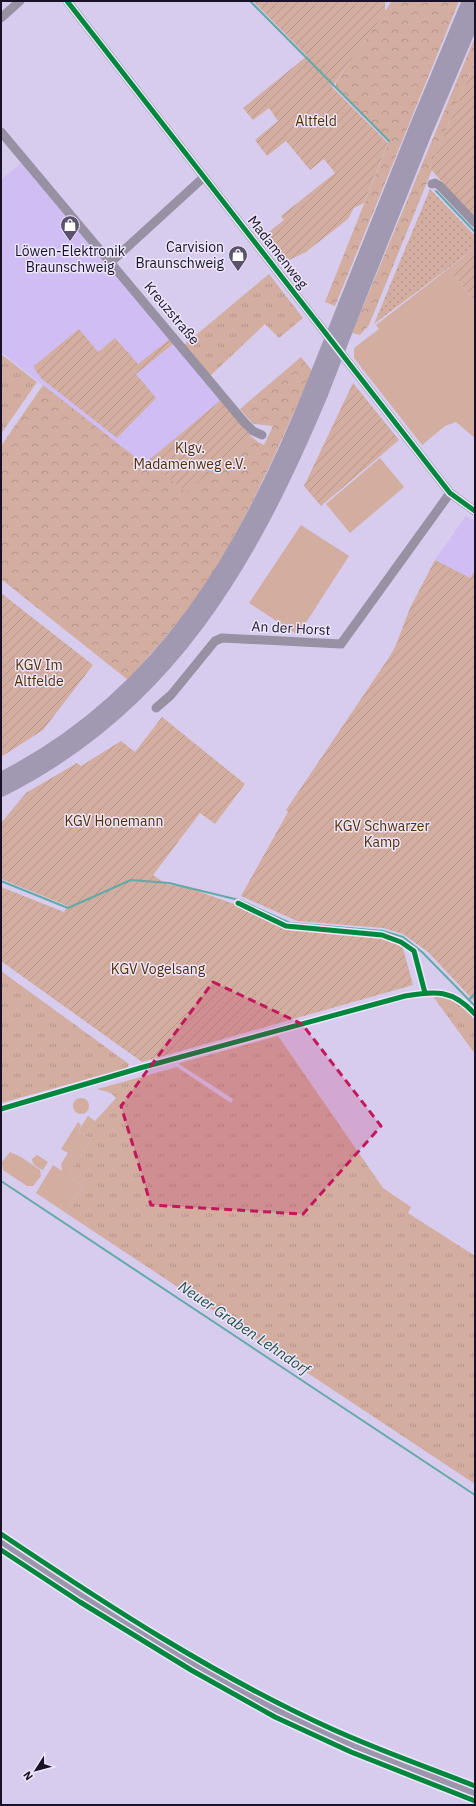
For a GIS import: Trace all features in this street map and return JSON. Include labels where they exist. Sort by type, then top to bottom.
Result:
[{"type":"highway","points":[[1,790],[62,754],[124,699],[194,630],[235,570],[278,491],[349,309],[419,121],[470,1]]},
{"type":"highway","points":[[349,309],[475,15]]},
{"type":"highway","points":[[1,779],[44,754],[124,699]]},
{"type":"main road","points":[[1,1542],[118,1619],[278,1712],[354,1747],[475,1794]]},
{"type":"street","points":[[1,18],[20,1]]},
{"type":"street","name":"Madamenweg","points":[[67,1],[450,493],[475,511]]},
{"type":"street","name":"Kreuzstraße","points":[[1,132],[244,422],[253,431],[262,435]]},
{"type":"street","points":[[111,262],[204,177]]},
{"type":"street","points":[[432,184],[435,183],[440,186],[475,223]]},
{"type":"street","name":"An der Horst","points":[[156,708],[171,695],[215,641],[222,638],[341,644],[450,493]]},
{"type":"highlighted area","points":[[213,982],[302,1024],[381,1126],[303,1214],[151,1205],[121,1106]]},
{"type":"shaded area","points":[[21,163],[221,400],[144,465],[1,352],[1,180]]},
{"type":"shaded area","points":[[466,516],[475,521],[475,570],[470,578],[435,560]]},
{"type":"green space","name":"Altfeld","points":[[253,1],[385,1],[385,12],[332,87],[388,143],[364,203],[354,208],[348,219],[306,252],[281,264],[261,238],[284,220],[281,216],[335,173],[324,159],[310,170],[286,141],[267,156],[255,140],[278,121],[269,108],[253,120],[243,108],[307,56]]},
{"type":"green space","points":[[392,1],[459,1],[335,306],[325,302],[389,141],[336,88],[336,82]]},
{"type":"green space","points":[[475,37],[475,62],[430,168],[432,170],[369,325],[360,335],[352,333]]},
{"type":"green space","points":[[475,62],[475,220],[430,168]]},
{"type":"green space","points":[[430,189],[475,236],[475,248],[374,324]]},
{"type":"green space","points":[[475,248],[475,253],[451,272],[475,302],[475,438],[456,422],[445,426],[422,445],[354,358],[354,348],[379,329],[376,325]]},
{"type":"green space","points":[[475,253],[475,302],[451,272]]},
{"type":"green space","points":[[269,274],[303,318],[279,338],[265,324],[210,376],[184,345]]},
{"type":"green space","points":[[79,329],[98,352],[115,338],[138,364],[170,339],[173,344],[136,374],[156,398],[117,438],[42,379],[35,370],[34,366]]},
{"type":"green space","points":[[1,354],[37,382],[1,434]]},
{"type":"green space","points":[[301,357],[312,371],[248,511],[218,565],[193,603],[166,637],[128,680],[1,579],[1,446],[43,385],[144,464],[148,461],[186,491],[251,436],[264,445],[273,426],[253,424],[240,409]]},
{"type":"green space","points":[[353,383],[399,440],[321,506],[304,486]]},
{"type":"green space","name":"Klgv. Madamenweg e.V.","points":[[221,400],[251,436],[186,492],[148,461]]},
{"type":"green space","points":[[380,458],[404,487],[350,533],[326,504]]},
{"type":"green space","points":[[301,525],[349,556],[298,635],[249,603]]},
{"type":"green space","name":"KGV Schwarzer Kamp","points":[[435,560],[470,578],[475,570],[475,1002],[428,952],[403,934],[383,928],[297,921],[241,896],[288,812],[286,810],[390,656],[396,645],[410,608]]},
{"type":"green space","name":"KGV Im Altfelde","points":[[1,593],[93,665],[43,730],[1,757]]},
{"type":"green space","name":"KGV Vogelsang","points":[[162,717],[245,784],[215,824],[200,813],[153,875],[166,884],[202,890],[200,892],[234,904],[286,928],[382,938],[402,945],[413,985],[142,1062],[1,961],[1,887],[64,912],[68,906],[1,879],[1,823],[26,793],[77,763],[81,766],[121,741],[135,752]]},
{"type":"green space","points":[[1,971],[129,1064],[127,1068],[1,1103]]},
{"type":"green space","points":[[432,995],[451,999],[465,1009],[475,1019],[475,1054]]},
{"type":"green space","points":[[278,1036],[383,1188],[411,1207],[408,1213],[475,1256],[475,1484],[66,1213],[83,1186],[68,1176],[91,1139],[78,1131],[88,1116],[95,1121],[116,1098],[110,1093],[97,1089],[177,1067],[231,1103],[233,1099],[179,1064]]},
{"type":"green space","points":[[81,1098],[87,1100],[89,1106],[87,1112],[81,1114],[75,1112],[73,1106],[75,1100]]},
{"type":"green space","points":[[78,1122],[81,1125],[78,1131],[91,1139],[68,1176],[83,1186],[66,1213],[36,1193],[53,1165],[62,1171],[61,1164],[68,1153],[61,1149]]},
{"type":"green space","points":[[10,1152],[21,1157],[40,1170],[41,1176],[33,1186],[27,1186],[3,1170],[2,1162]]},
{"type":"green space","points":[[37,1155],[48,1162],[43,1170],[36,1166],[32,1161],[32,1159]]},
{"type":"waterway","points":[[250,1],[389,141]]},
{"type":"waterway","points":[[436,191],[475,232]]},
{"type":"waterway","points":[[1,881],[68,908],[131,880],[169,883],[239,900],[290,923],[383,931],[403,937],[422,952],[475,1006]]},
{"type":"waterway","points":[[469,1000],[475,993]]},
{"type":"waterway","name":"Neuer Graben Lehndorf","points":[[1,1181],[475,1495]]},
{"type":"cycle path","points":[[67,1],[450,493],[475,511]]},
{"type":"cycle path","points":[[238,903],[286,926],[382,935],[401,942],[414,951],[425,993]]},
{"type":"cycle path","points":[[1,1109],[140,1068],[405,996],[426,993],[451,996],[459,1000],[475,1014]]},
{"type":"cycle path","points":[[1,1534],[121,1613],[204,1663],[246,1686],[349,1737],[475,1786]]},
{"type":"cycle path","points":[[1,1550],[80,1602],[191,1670],[275,1717],[351,1752],[475,1801]]},
{"type":"place","name":"Löwen-Elektronik Braunschweig","points":[[70,242]]},
{"type":"place","name":"Carvision Braunschweig","points":[[238,272]]},
{"type":"park label","name":"KGV Honemann","points":[[114,821]]}]
